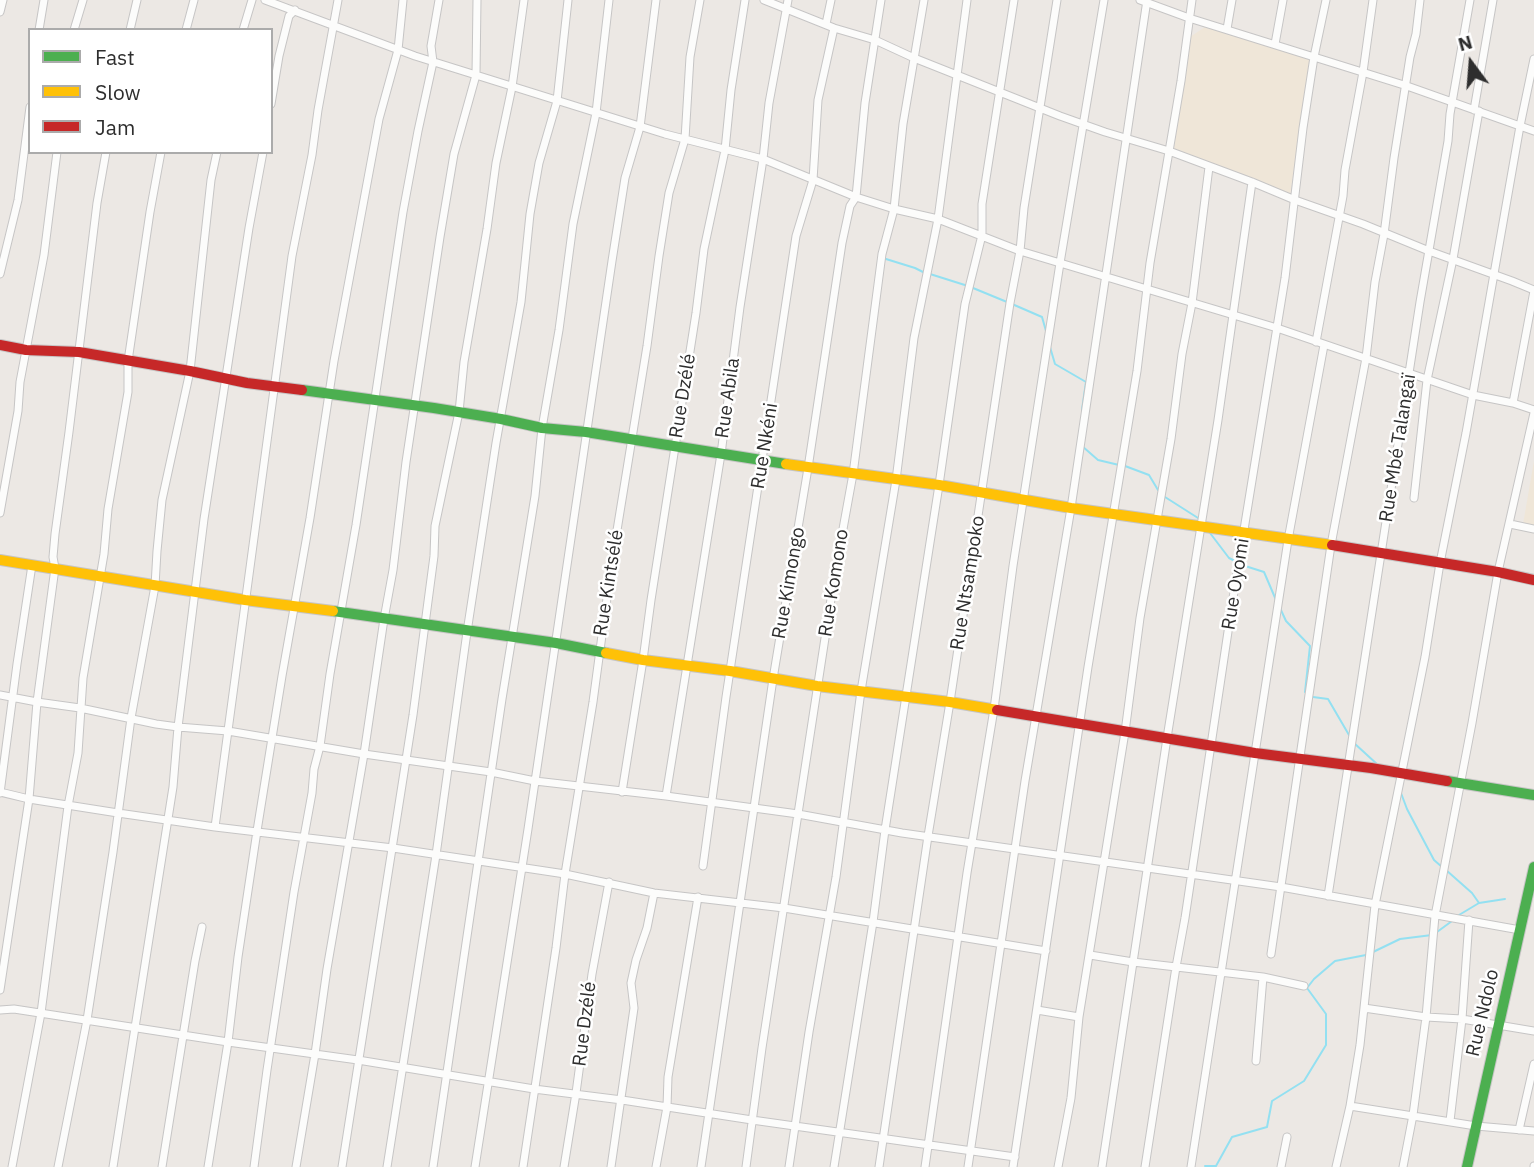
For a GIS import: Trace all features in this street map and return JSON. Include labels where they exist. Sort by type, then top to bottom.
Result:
[{"type":"street","points":[[0,12],[3,0]]},
{"type":"street","points":[[39,28],[44,0]]},
{"type":"street","points":[[75,28],[83,0]]},
{"type":"street","points":[[130,28],[137,0]]},
{"type":"street","points":[[187,28],[194,0]]},
{"type":"street","points":[[244,28],[252,0]]},
{"type":"street","points":[[265,0],[398,50],[640,127],[763,159],[856,197],[938,219],[1020,251],[1277,328],[1427,380],[1473,395],[1514,403],[1534,412],[1498,572],[1435,916],[1426,1017],[1403,1167]]},
{"type":"street","points":[[215,827],[292,256],[338,0]]},
{"type":"street","points":[[208,1167],[282,676],[346,295],[379,119],[398,50],[402,0]]},
{"type":"street","points":[[254,1167],[270,1047],[342,613],[403,212],[433,61],[431,46],[439,0]]},
{"type":"street","points":[[296,1167],[393,570],[406,462],[454,154],[476,75],[477,0]]},
{"type":"street","points":[[342,1167],[406,759],[425,625],[435,526],[459,412],[464,362],[496,163],[512,86],[524,0]]},
{"type":"street","points":[[387,1167],[496,443],[522,293],[530,214],[539,163],[557,101],[569,0]]},
{"type":"street","points":[[433,1167],[535,496],[542,428],[573,224],[596,113],[609,0]]},
{"type":"street","points":[[475,1167],[625,178],[640,127],[656,0]]},
{"type":"street","name":"Rue Kintsélé","points":[[523,1167],[669,193],[685,139],[690,57],[700,0]]},
{"type":"street","name":"Rue Dzélé","points":[[622,792],[704,250],[725,149],[730,90],[745,0]]},
{"type":"street","points":[[764,0],[787,4],[834,28],[875,40],[999,92],[1125,139],[1169,151],[1534,290],[1514,403]]},
{"type":"street","points":[[826,24],[831,0]]},
{"type":"street","name":"Rue Kimongo","points":[[701,1167],[773,679],[842,243],[850,205],[856,197],[864,103],[881,0]]},
{"type":"street","name":"Rue Komono","points":[[746,1167],[817,686],[853,474],[882,254],[894,209],[903,124],[924,0]]},
{"type":"street","points":[[789,1167],[836,877],[861,691],[896,480],[914,338],[938,219],[967,0]]},
{"type":"street","points":[[834,1167],[965,304],[982,235],[982,204],[1013,0]]},
{"type":"street","name":"Rue Ntsampoko","points":[[879,1167],[1057,0]]},
{"type":"street","points":[[925,1167],[1013,566],[1104,0]]},
{"type":"street","points":[[1013,1167],[1192,0]]},
{"type":"street","points":[[1227,29],[1232,0]]},
{"type":"street","points":[[1275,44],[1283,0]]},
{"type":"street","name":"Rue Oyomi","points":[[1145,1167],[1285,278],[1314,57],[1326,0]]},
{"type":"street","points":[[1316,342],[1373,0]]},
{"type":"street","points":[[1270,954],[1331,545],[1366,358],[1375,282],[1420,0]]},
{"type":"street","name":"Rue Mbé Talangaï","points":[[1328,896],[1470,0]]},
{"type":"street","points":[[1414,498],[1427,380],[1453,260],[1493,0]]},
{"type":"street","points":[[968,1167],[1036,717],[1071,509],[1144,1],[1189,18],[1407,86],[1534,131]]},
{"type":"street","name":"Rue Abila","points":[[666,796],[721,454],[769,103],[787,4]]},
{"type":"street","points":[[273,92],[289,16],[295,10]]},
{"type":"street","name":"Rue Nkéni","points":[[703,866],[796,236],[813,180],[818,100],[834,28]]},
{"type":"street","points":[[1336,1167],[1350,1106],[1375,905],[1425,657],[1534,59]]},
{"type":"street","points":[[0,274],[18,200],[28,122]]},
{"type":"street","points":[[0,513],[18,411],[20,382],[44,256],[57,154]]},
{"type":"street","points":[[0,990],[29,799],[37,702],[55,568],[54,543],[97,203],[106,154]]},
{"type":"street","points":[[12,1167],[41,1013],[68,806],[78,753],[83,678],[128,392],[128,361],[161,154]]},
{"type":"street","points":[[58,1167],[87,1020],[131,718],[155,586],[162,500],[190,370],[211,180],[217,154]]},
{"type":"street","points":[[113,1167],[175,776],[178,727],[204,519],[263,154]]},
{"type":"street","points":[[1058,1167],[1071,1098],[1079,1017],[1125,732],[1140,618],[1192,303],[1209,167]]},
{"type":"street","points":[[1102,1167],[1234,316],[1252,182]]},
{"type":"street","points":[[0,345],[26,350],[79,352],[275,387],[459,412],[542,428],[586,432],[808,468],[939,485],[1071,509],[1331,545],[1534,580]]},
{"type":"street","points":[[1191,1167],[1288,540],[1324,345]]},
{"type":"street","points":[[1510,524],[1534,529]]},
{"type":"street","points":[[0,560],[245,600],[556,643],[643,660],[817,686],[950,702],[1298,760],[1402,773],[1534,795]]},
{"type":"street","points":[[32,565],[0,792],[68,806],[393,848],[565,874],[654,893],[784,908],[1046,951]]},
{"type":"street","points":[[0,695],[178,727],[228,731],[535,781],[798,814],[885,830],[1191,873],[1520,930]]},
{"type":"street","name":"Rue Ndolo","points":[[1467,1167],[1534,867]]},
{"type":"street","name":"Rue Dzélé","points":[[564,1167],[592,975],[609,882]]},
{"type":"street","points":[[611,1167],[634,1008],[631,983],[654,893]]},
{"type":"street","points":[[656,1167],[698,897]]},
{"type":"street","points":[[1450,1121],[1462,1019],[1469,920]]},
{"type":"street","points":[[162,1167],[202,927]]},
{"type":"street","points":[[1090,955],[1263,977],[1304,986]]},
{"type":"street","points":[[1256,1061],[1263,977]]},
{"type":"street","points":[[1364,1008],[1462,1019],[1534,1031]]},
{"type":"street","points":[[0,1010],[14,1009],[358,1059],[534,1089],[1015,1157]]},
{"type":"street","points":[[1037,1010],[1079,1017]]},
{"type":"street","points":[[1519,1130],[1534,1064]]},
{"type":"street","points":[[1350,1106],[1476,1126],[1534,1131]]},
{"type":"street","points":[[1281,1167],[1287,1137]]},
{"type":"shaded area","points":[[1205,27],[1310,59],[1290,195],[1174,149],[1190,37]]},
{"type":"shaded area","points":[[1534,461],[1534,527],[1523,524]]},
{"type":"waterway","points":[[886,259],[925,273]]},
{"type":"waterway","points":[[930,274],[968,286]]},
{"type":"waterway","points":[[973,288],[1007,302]]},
{"type":"waterway","points":[[1012,304],[1042,317],[1046,331]]},
{"type":"waterway","points":[[1050,347],[1055,364],[1086,382],[1082,410]]},
{"type":"waterway","points":[[1082,446],[1098,460],[1119,465]]},
{"type":"waterway","points":[[1125,466],[1149,475],[1158,490]]},
{"type":"waterway","points":[[1165,497],[1198,518]]},
{"type":"waterway","points":[[1210,533],[1229,558],[1237,562]]},
{"type":"waterway","points":[[1242,565],[1264,572],[1276,600]]},
{"type":"waterway","points":[[1280,608],[1286,621],[1310,646],[1305,692]]},
{"type":"waterway","points":[[1313,697],[1328,699],[1349,735]]},
{"type":"waterway","points":[[1354,743],[1378,765]]},
{"type":"waterway","points":[[1401,793],[1434,860],[1442,867]]},
{"type":"waterway","points":[[1446,870],[1472,893],[1479,903]]},
{"type":"waterway","points":[[1459,915],[1479,903],[1505,899]]},
{"type":"waterway","points":[[1437,932],[1452,921]]},
{"type":"waterway","points":[[1371,953],[1400,939],[1432,935]]},
{"type":"waterway","points":[[1205,1166],[1216,1166],[1232,1137],[1267,1127],[1272,1101],[1304,1081],[1326,1045],[1326,1014],[1307,988],[1335,961],[1366,955]]},
{"type":"traffic: fast","points":[[302,390],[434,408],[542,428],[586,432],[786,464]]},
{"type":"traffic: fast","points":[[333,611],[556,643],[606,653]]},
{"type":"traffic: fast","points":[[1447,781],[1534,795]]},
{"type":"traffic: fast","points":[[1467,1167],[1534,867]]},
{"type":"traffic: slow","points":[[786,464],[1332,545]]},
{"type":"traffic: slow","points":[[0,560],[245,600],[333,611]]},
{"type":"traffic: slow","points":[[606,653],[817,686],[997,710]]},
{"type":"traffic: jam","points":[[0,345],[26,350],[79,352],[247,383],[302,390]]},
{"type":"traffic: jam","points":[[1332,545],[1534,580]]},
{"type":"traffic: jam","points":[[997,710],[1255,753],[1447,781]]}]
